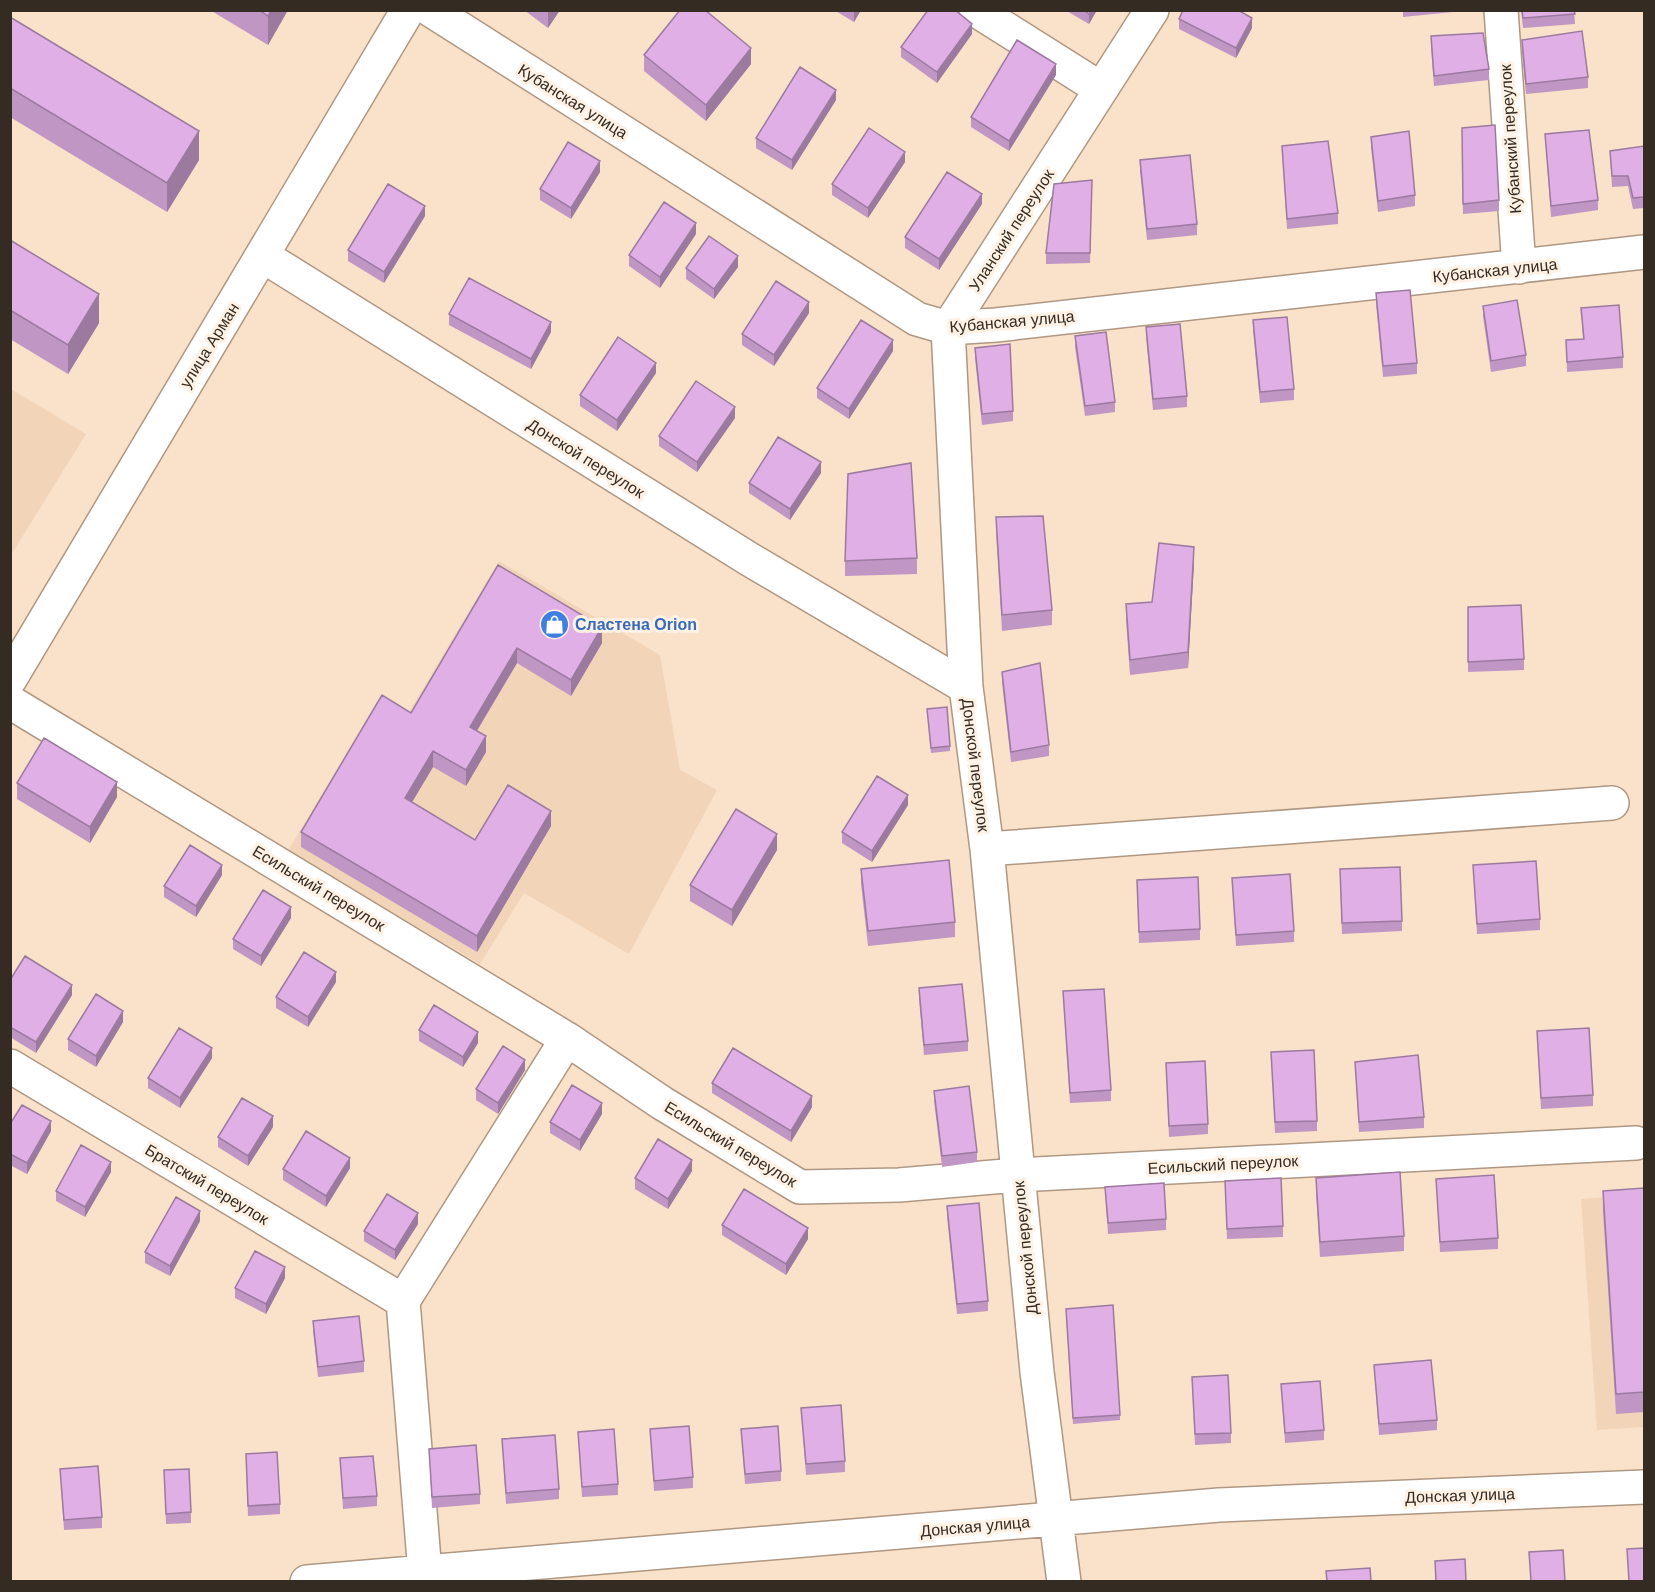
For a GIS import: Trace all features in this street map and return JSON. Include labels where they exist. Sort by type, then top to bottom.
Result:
[{"type":"street","name":"улица Арман","points":[[10,679],[165,416],[264,256],[408,10]]},
{"type":"street","name":"Кубанская улица","points":[[431,10],[916,319],[948,328],[1644,252]]},
{"type":"street","points":[[976,10],[1101,89]]},
{"type":"street","name":"Уланский переулок","points":[[948,328],[1152,10]]},
{"type":"street","name":"Кубанский переулок","points":[[1501,10],[1519,267]]},
{"type":"street","name":"Донской переулок","points":[[264,256],[749,559],[966,687],[987,849],[1036,1372],[1064,1581]]},
{"type":"street","points":[[948,328],[966,687]]},
{"type":"street","name":"Есильский переулок","points":[[10,702],[567,1039],[662,1103],[800,1187],[899,1185],[1017,1175],[1636,1143]]},
{"type":"street","points":[[987,849],[1612,803]]},
{"type":"street","points":[[425,1573],[403,1301],[567,1039]]},
{"type":"street","name":"Братский переулок","points":[[10,1066],[403,1301]]},
{"type":"street","name":"Донская улица","points":[[308,1581],[1219,1505],[1644,1487]]},
{"type":"shaded area","points":[[11,389],[86,434],[11,555]]},
{"type":"shaded area","points":[[499,561],[660,655],[680,770],[717,790],[629,954],[524,893],[480,964],[288,851],[379,698],[407,715]]},
{"type":"shaded area","points":[[1644,1194],[1644,1427],[1597,1430],[1581,1199]]},
{"type":"building","points":[[259,10],[271,10],[268,16]]},
{"type":"building","points":[[680,10],[705,10],[751,48],[706,105],[644,55]]},
{"type":"building","points":[[928,10],[955,10],[972,24],[937,72],[901,47]]},
{"type":"building","points":[[1183,10],[1238,10],[1252,18],[1236,48],[1179,19]]},
{"type":"building","points":[[1522,10],[1574,10],[1575,14],[1523,18]]},
{"type":"building","points":[[10,17],[199,131],[167,183],[10,88]]},
{"type":"building","points":[[1582,31],[1588,77],[1526,84],[1522,40]]},
{"type":"building","points":[[1483,33],[1489,69],[1434,76],[1431,36]]},
{"type":"building","points":[[1017,40],[1056,64],[1009,141],[971,117]]},
{"type":"building","points":[[800,67],[836,90],[792,160],[756,138]]},
{"type":"building","points":[[1495,125],[1499,200],[1463,204],[1462,128]]},
{"type":"building","points":[[869,128],[905,152],[868,208],[832,184]]},
{"type":"building","points":[[1589,130],[1598,200],[1551,206],[1545,134]]},
{"type":"building","points":[[1409,131],[1415,195],[1378,201],[1371,137]]},
{"type":"building","points":[[1328,141],[1338,213],[1287,219],[1282,146]]},
{"type":"building","points":[[568,142],[600,161],[571,208],[540,189]]},
{"type":"building","points":[[1644,146],[1644,197],[1633,198],[1628,176],[1612,176],[1610,151]]},
{"type":"building","points":[[1190,155],[1197,224],[1147,229],[1140,160]]},
{"type":"building","points":[[947,172],[982,194],[939,259],[905,237]]},
{"type":"building","points":[[1092,180],[1090,253],[1046,253],[1054,184]]},
{"type":"building","points":[[388,184],[425,206],[384,272],[348,250]]},
{"type":"building","points":[[664,202],[696,223],[660,277],[629,255]]},
{"type":"building","points":[[709,236],[738,256],[714,289],[686,268]]},
{"type":"building","points":[[10,240],[99,294],[68,345],[10,310]]},
{"type":"building","points":[[469,278],[551,322],[531,359],[449,314]]},
{"type":"building","points":[[776,281],[809,302],[774,355],[742,334]]},
{"type":"building","points":[[1410,290],[1417,363],[1383,366],[1376,293]]},
{"type":"building","points":[[1517,300],[1526,355],[1491,361],[1483,306]]},
{"type":"building","points":[[1619,305],[1623,357],[1567,362],[1566,340],[1584,339],[1581,308]]},
{"type":"building","points":[[1287,317],[1294,389],[1260,392],[1253,320]]},
{"type":"building","points":[[861,320],[893,340],[849,409],[817,388]]},
{"type":"building","points":[[1180,324],[1187,396],[1153,399],[1146,327]]},
{"type":"building","points":[[1106,332],[1115,402],[1085,406],[1075,336]]},
{"type":"building","points":[[618,337],[656,363],[617,420],[580,395]]},
{"type":"building","points":[[1010,344],[1013,411],[982,414],[975,348]]},
{"type":"building","points":[[696,381],[735,407],[697,462],[659,436]]},
{"type":"building","points":[[778,437],[821,462],[790,509],[749,483]]},
{"type":"building","points":[[911,463],[917,558],[845,561],[848,474]]},
{"type":"building","points":[[1043,516],[1052,610],[1002,615],[996,517]]},
{"type":"building","points":[[1159,543],[1194,547],[1188,652],[1130,660],[1126,604],[1152,602]]},
{"type":"building","points":[[498,565],[602,627],[571,680],[517,648],[470,727],[486,736],[466,770],[433,751],[405,798],[475,840],[508,785],[551,811],[477,936],[301,832],[382,695],[411,713]]},
{"type":"building","points":[[1521,605],[1524,659],[1468,662],[1468,607]]},
{"type":"building","points":[[1040,663],[1049,745],[1011,752],[1002,672]]},
{"type":"building","points":[[947,707],[950,746],[931,748],[927,709]]},
{"type":"building","points":[[44,738],[117,782],[90,827],[17,783]]},
{"type":"building","points":[[877,776],[908,795],[872,851],[842,832]]},
{"type":"building","points":[[736,809],[777,834],[732,910],[690,885]]},
{"type":"building","points":[[190,845],[222,865],[196,906],[164,886]]},
{"type":"building","points":[[949,860],[955,922],[868,931],[861,869]]},
{"type":"building","points":[[1536,861],[1540,919],[1477,924],[1473,865]]},
{"type":"building","points":[[1400,867],[1402,921],[1342,923],[1340,869]]},
{"type":"building","points":[[1290,874],[1294,931],[1236,935],[1232,878]]},
{"type":"building","points":[[1198,877],[1200,929],[1139,932],[1137,880]]},
{"type":"building","points":[[263,890],[291,907],[261,956],[233,939]]},
{"type":"building","points":[[304,952],[336,972],[308,1017],[276,997]]},
{"type":"building","points":[[25,956],[72,985],[36,1042],[10,1027],[10,980]]},
{"type":"building","points":[[962,984],[968,1041],[924,1045],[919,988]]},
{"type":"building","points":[[1104,989],[1111,1090],[1070,1093],[1063,991]]},
{"type":"building","points":[[96,994],[123,1011],[96,1056],[68,1039]]},
{"type":"building","points":[[434,1005],[478,1032],[463,1057],[419,1030]]},
{"type":"building","points":[[179,1028],[212,1048],[180,1098],[148,1078]]},
{"type":"building","points":[[1589,1028],[1593,1095],[1541,1098],[1537,1031]]},
{"type":"building","points":[[503,1046],[525,1060],[498,1103],[476,1089]]},
{"type":"building","points":[[733,1048],[812,1096],[791,1131],[712,1083]]},
{"type":"building","points":[[1314,1050],[1317,1121],[1275,1122],[1271,1052]]},
{"type":"building","points":[[1418,1055],[1424,1117],[1359,1122],[1355,1062]]},
{"type":"building","points":[[1205,1061],[1208,1124],[1169,1126],[1166,1063]]},
{"type":"building","points":[[572,1085],[602,1103],[580,1140],[550,1122]]},
{"type":"building","points":[[969,1086],[977,1152],[942,1156],[934,1091]]},
{"type":"building","points":[[242,1098],[273,1116],[248,1156],[218,1137]]},
{"type":"building","points":[[22,1105],[51,1121],[27,1163],[10,1154],[10,1124]]},
{"type":"building","points":[[306,1131],[350,1158],[326,1196],[283,1169]]},
{"type":"building","points":[[658,1139],[692,1160],[668,1199],[635,1178]]},
{"type":"building","points":[[81,1145],[111,1162],[85,1207],[56,1191]]},
{"type":"building","points":[[1400,1172],[1404,1236],[1320,1242],[1316,1178]]},
{"type":"building","points":[[1494,1175],[1498,1238],[1440,1242],[1436,1179]]},
{"type":"building","points":[[1281,1178],[1283,1226],[1227,1229],[1225,1181]]},
{"type":"building","points":[[1164,1183],[1166,1219],[1108,1223],[1105,1187]]},
{"type":"building","points":[[1644,1188],[1644,1392],[1616,1394],[1603,1191]]},
{"type":"building","points":[[744,1189],[808,1228],[786,1264],[722,1225]]},
{"type":"building","points":[[387,1194],[418,1213],[395,1250],[364,1231]]},
{"type":"building","points":[[176,1197],[200,1211],[170,1266],[145,1252]]},
{"type":"building","points":[[979,1203],[988,1301],[957,1304],[947,1206]]},
{"type":"building","points":[[255,1251],[285,1267],[266,1304],[235,1288]]},
{"type":"building","points":[[1113,1305],[1120,1415],[1073,1418],[1066,1309]]},
{"type":"building","points":[[359,1316],[364,1361],[318,1367],[313,1321]]},
{"type":"building","points":[[1431,1360],[1437,1420],[1379,1424],[1374,1365]]},
{"type":"building","points":[[1228,1375],[1231,1433],[1195,1434],[1192,1377]]},
{"type":"building","points":[[1320,1381],[1324,1430],[1285,1433],[1281,1384]]},
{"type":"building","points":[[841,1405],[845,1461],[806,1464],[801,1408]]},
{"type":"building","points":[[689,1426],[693,1477],[654,1481],[650,1429]]},
{"type":"building","points":[[778,1426],[781,1471],[745,1474],[741,1429]]},
{"type":"building","points":[[614,1429],[618,1484],[582,1487],[578,1432]]},
{"type":"building","points":[[555,1435],[559,1489],[506,1493],[502,1439]]},
{"type":"building","points":[[476,1445],[480,1494],[432,1497],[429,1449]]},
{"type":"building","points":[[277,1452],[280,1504],[248,1506],[246,1454]]},
{"type":"building","points":[[373,1456],[377,1496],[343,1498],[340,1458]]},
{"type":"building","points":[[98,1466],[102,1517],[64,1520],[60,1469]]},
{"type":"building","points":[[189,1469],[191,1512],[166,1514],[164,1470]]},
{"type":"building","points":[[1644,1548],[1644,1581],[1629,1581],[1627,1549]]},
{"type":"building","points":[[1563,1550],[1565,1581],[1531,1581],[1529,1552]]},
{"type":"building","points":[[1465,1559],[1466,1581],[1436,1581],[1435,1561]]},
{"type":"building","points":[[1370,1568],[1371,1581],[1327,1581],[1326,1571]]},
{"type":"place","name":"Сластена Orion","points":[[554,624]]}]
